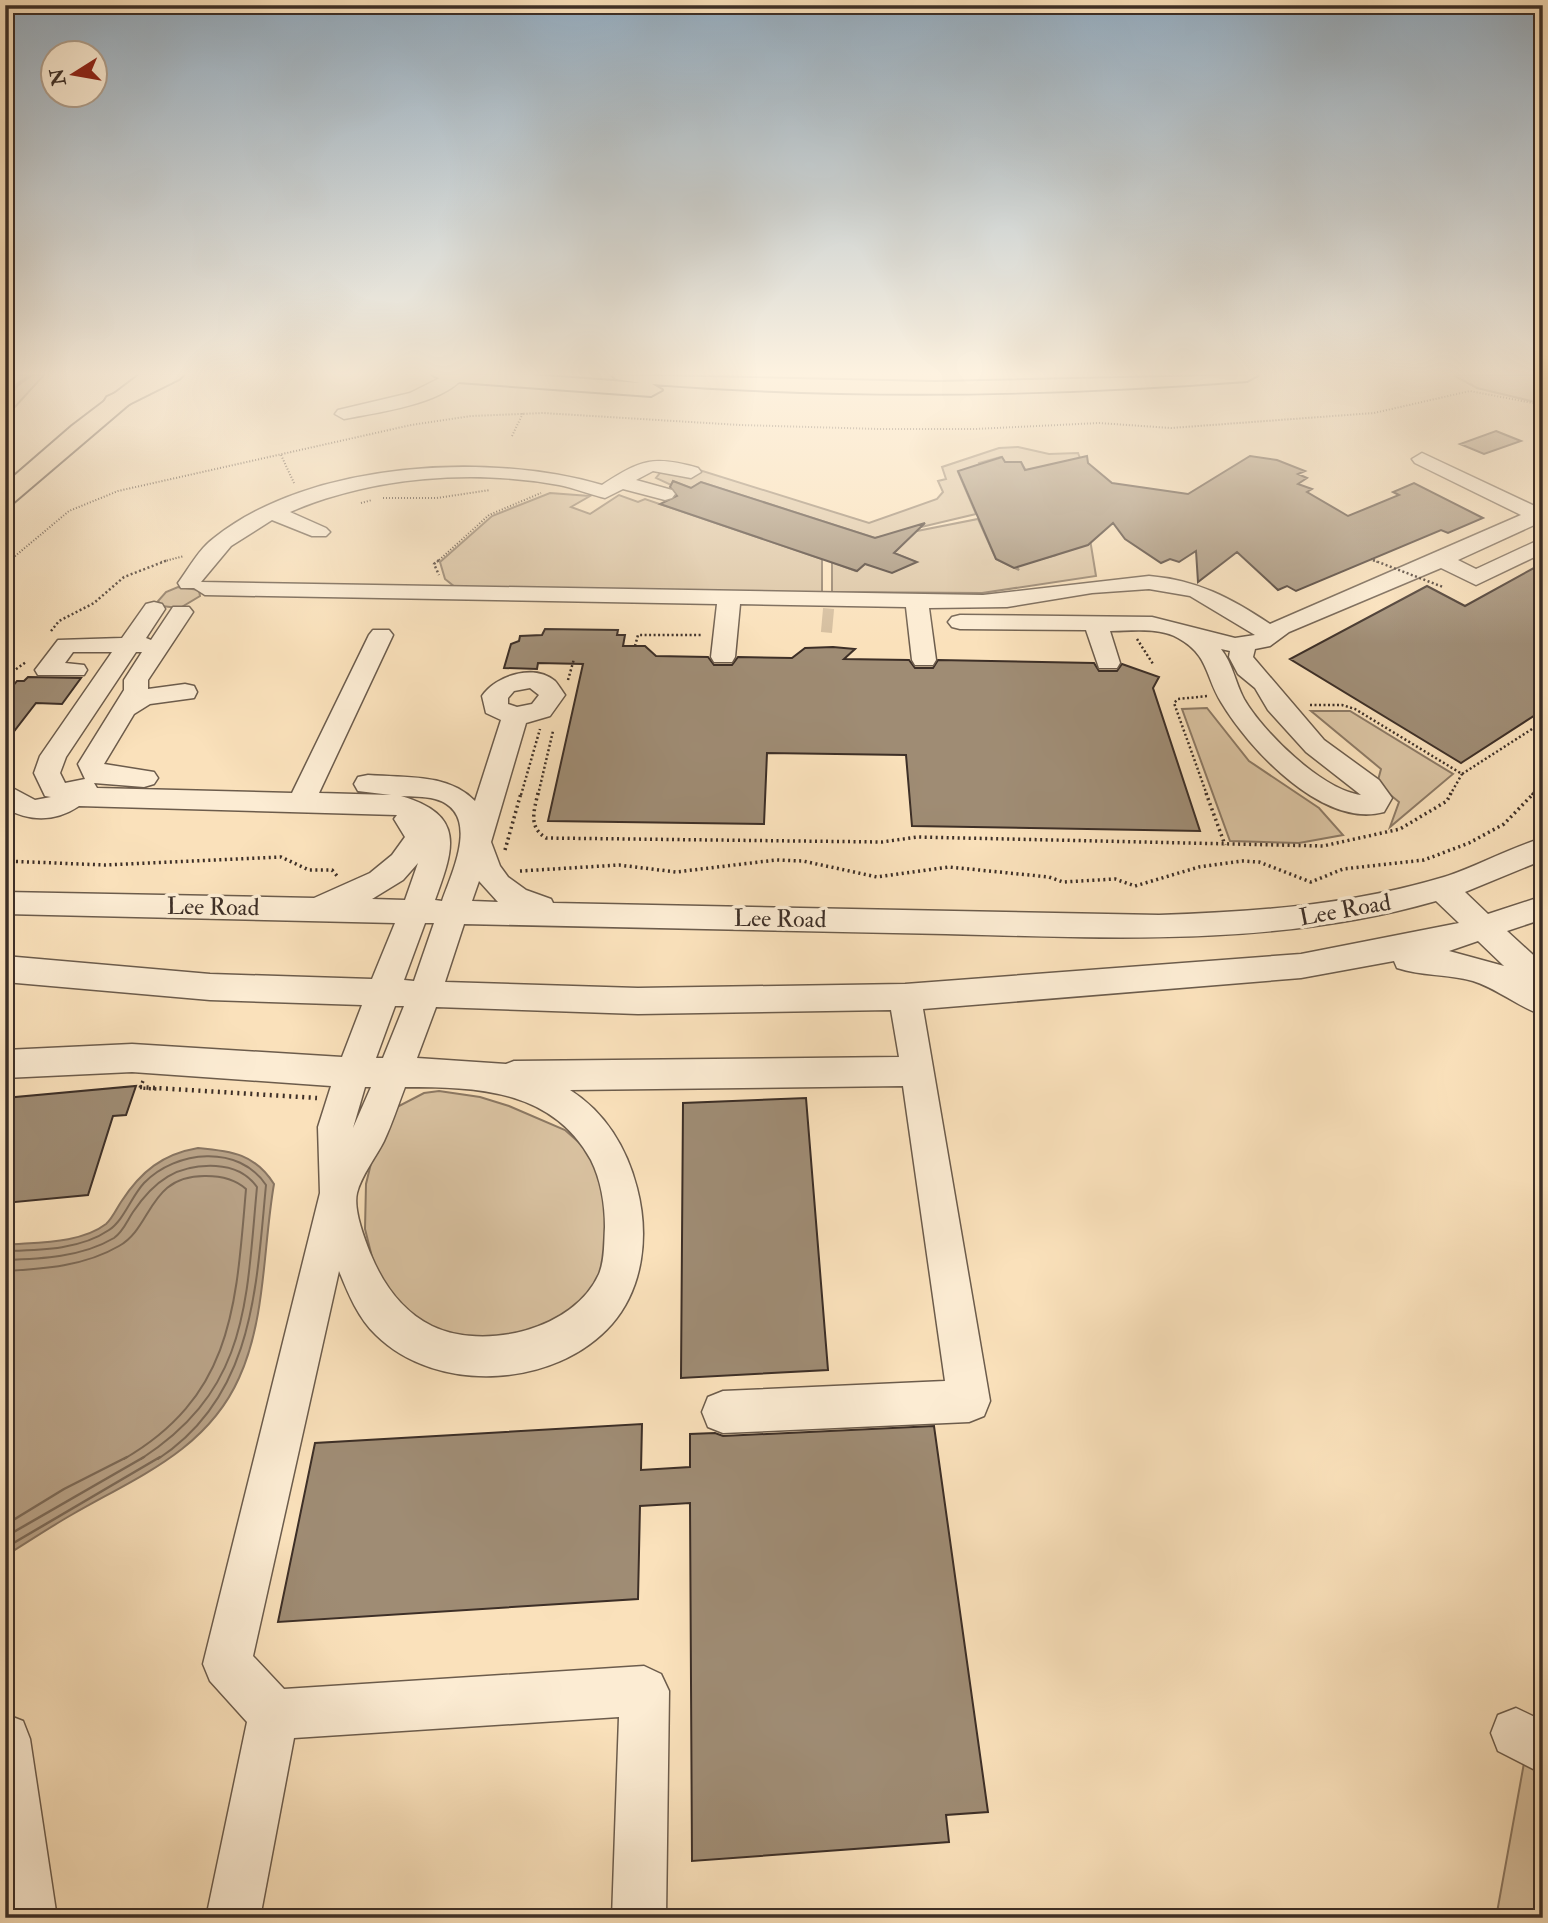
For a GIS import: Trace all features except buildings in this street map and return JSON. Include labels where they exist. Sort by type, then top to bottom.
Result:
[{"type":"main road","points":[[5,497],[36,465]]},
{"type":"street","points":[[575,914],[528,904],[497,887],[482,863],[476,827],[466,807],[442,790],[412,785],[307,793],[74,796],[55,789],[47,773],[53,756],[130,645],[179,596],[209,555],[226,539],[272,512],[362,485],[452,471],[526,473],[605,492],[647,465]]},
{"type":"street","points":[[668,465],[691,472]]},
{"type":"street","points":[[1433,465],[1538,518]]},
{"type":"street","points":[[621,482],[665,494]]},
{"type":"street","points":[[272,512],[319,532]]},
{"type":"street","points":[[179,596],[918,611],[1096,624],[1152,624],[1220,643],[1244,645],[1538,518]]},
{"type":"street","points":[[1476,578],[1543,544]]},
{"type":"street","points":[[1441,559],[1497,589]]},
{"type":"street","points":[[728,608],[828,620],[918,611],[1100,586],[1170,584],[1209,596],[1277,631]]},
{"type":"street","points":[[179,596],[159,645],[136,680],[136,690],[92,758],[92,771],[97,775],[307,793],[378,805],[399,805],[429,817],[435,827],[435,848],[415,911],[336,1120],[337,1195],[353,1264],[379,1310],[411,1340],[430,1349],[471,1356],[542,1348],[575,1330],[590,1316],[619,1274],[624,1244],[622,1198],[617,1173],[590,1131],[555,1100],[495,1076]]},
{"type":"street","points":[[723,657],[728,608]]},
{"type":"street","points":[[918,611],[924,660]]},
{"type":"street","points":[[1096,624],[1108,663]]},
{"type":"street","points":[[1187,633],[1212,653],[1233,702],[1276,753],[1337,798],[1359,806],[1374,805],[1378,798],[1369,787],[1315,746],[1286,714],[1265,682],[1247,669],[1241,657],[1244,645]]},
{"type":"street","points":[[307,793],[381,635]]},
{"type":"street","points":[[75,670],[47,670],[66,645],[159,645]]},
{"type":"street","points":[[122,710],[144,697],[185,692]]},
{"type":"street","points":[[274,1714],[227,1664],[337,1195],[371,1130],[425,994],[455,911],[515,716]]},
{"type":"street","points":[[5,784],[53,756]]},
{"type":"street","points":[[5,793],[25,809],[43,810],[74,796],[97,775]]},
{"type":"street","points":[[300,908],[360,891],[390,875],[409,858],[419,837],[416,828],[404,815],[378,805]]},
{"type":"street","points":[[435,848],[477,842]]},
{"type":"street","name":"Lee Road","points":[[5,903],[1220,925],[1281,921],[1375,906],[1442,889],[1483,875],[1543,848]]},
{"type":"street","points":[[1483,875],[1538,916]]},
{"type":"street","points":[[1442,889],[1543,984]]},
{"type":"street","name":"Lee Road","points":[[5,969],[210,987],[638,1001],[905,997],[1214,974],[1357,957],[1538,916]]},
{"type":"street","points":[[1357,957],[1441,960],[1466,965],[1508,981],[1543,1002]]},
{"type":"street","points":[[723,1412],[969,1401],[905,997]]},
{"type":"street","points":[[5,1064],[103,1058],[353,1072],[495,1076],[918,1071]]},
{"type":"street","points":[[590,1131],[585,1116],[590,1096],[598,1087],[621,1074]]},
{"type":"street","points":[[274,1714],[644,1691],[639,1918]]},
{"type":"street","points":[[233,1918],[274,1714]]},
{"type":"street","points":[[5,1739],[30,1918]]},
{"type":"path","points":[[5,564],[69,511],[118,491],[235,465]]},
{"type":"path","points":[[442,581],[434,565],[489,515],[545,491],[537,488]]},
{"type":"path","points":[[361,503],[393,497],[444,498],[498,489]]},
{"type":"path","points":[[522,494],[522,501]]},
{"type":"path","points":[[51,631],[58,621],[94,603],[113,584],[135,571],[174,557],[209,555]]},
{"type":"path","points":[[1371,559],[1443,587]]},
{"type":"path","points":[[635,646],[638,635],[708,635]]},
{"type":"path","points":[[5,677],[28,660]]},
{"type":"path","points":[[1206,684],[1209,696],[1178,699],[1174,703],[1225,845]]},
{"type":"path","points":[[1304,704],[1342,705],[1355,709],[1462,774]]},
{"type":"path","points":[[554,732],[532,819],[538,833],[546,838],[882,842],[918,837],[1323,846],[1400,829],[1447,801],[1462,774],[1543,722]]},
{"type":"path","points":[[512,870],[530,872],[620,865],[676,872],[776,860],[803,861],[877,877],[924,868],[949,867],[1049,877],[1063,882],[1115,879],[1135,886],[1199,867],[1242,861],[1259,862],[1299,880],[1311,882],[1343,869],[1424,860],[1469,843],[1504,824],[1536,790],[1543,773]]},
{"type":"path","points":[[504,858],[525,781]]},
{"type":"path","points":[[5,861],[105,865],[281,857],[309,870],[332,870],[341,880],[350,880]]},
{"type":"shaded area","points":[[979,465],[980,467],[958,472],[976,514],[875,538],[701,482],[691,488],[673,481],[671,485],[656,478],[660,473],[693,468],[869,523],[937,499],[943,492],[938,481],[946,479],[942,467]]},
{"type":"shaded area","points":[[1023,465],[1075,465],[1046,507]]},
{"type":"shaded area","points":[[550,493],[590,496],[571,507],[590,514],[619,495],[638,502],[645,499],[822,559],[822,595],[455,587],[445,579],[440,562],[492,516]]},
{"type":"shaded area","points":[[978,519],[996,559],[1019,570],[1016,566],[1056,555],[1088,527],[1096,576],[982,593],[832,592],[832,562],[856,571],[865,564],[916,562],[894,553],[912,532]]},
{"type":"shaded area","points":[[178,587],[199,590],[200,596],[180,608],[161,606],[158,601],[166,592]]},
{"type":"shaded area","points":[[1207,708],[1249,761],[1319,808],[1343,835],[1299,843],[1230,841],[1182,709]]},
{"type":"shaded area","points":[[1311,711],[1350,711],[1453,774],[1390,827],[1399,802],[1377,784],[1381,769]]},
{"type":"shaded area","points":[[439,1091],[480,1097],[509,1106],[565,1130],[583,1146],[608,1189],[603,1265],[594,1287],[556,1326],[486,1343],[425,1327],[378,1281],[365,1229],[366,1184],[376,1143],[395,1108],[424,1093]]},
{"type":"shaded area","points":[[1524,1763],[1543,1775],[1543,1918],[1496,1918]]},
{"type":"water","points":[[198,1148],[232,1153],[251,1160],[274,1184],[259,1307],[248,1355],[239,1378],[209,1424],[168,1459],[5,1556],[5,1245],[71,1239],[95,1231],[108,1222],[145,1173],[174,1155]]},
{"type":"tunnel","points":[[822,620],[833,621]]}]
